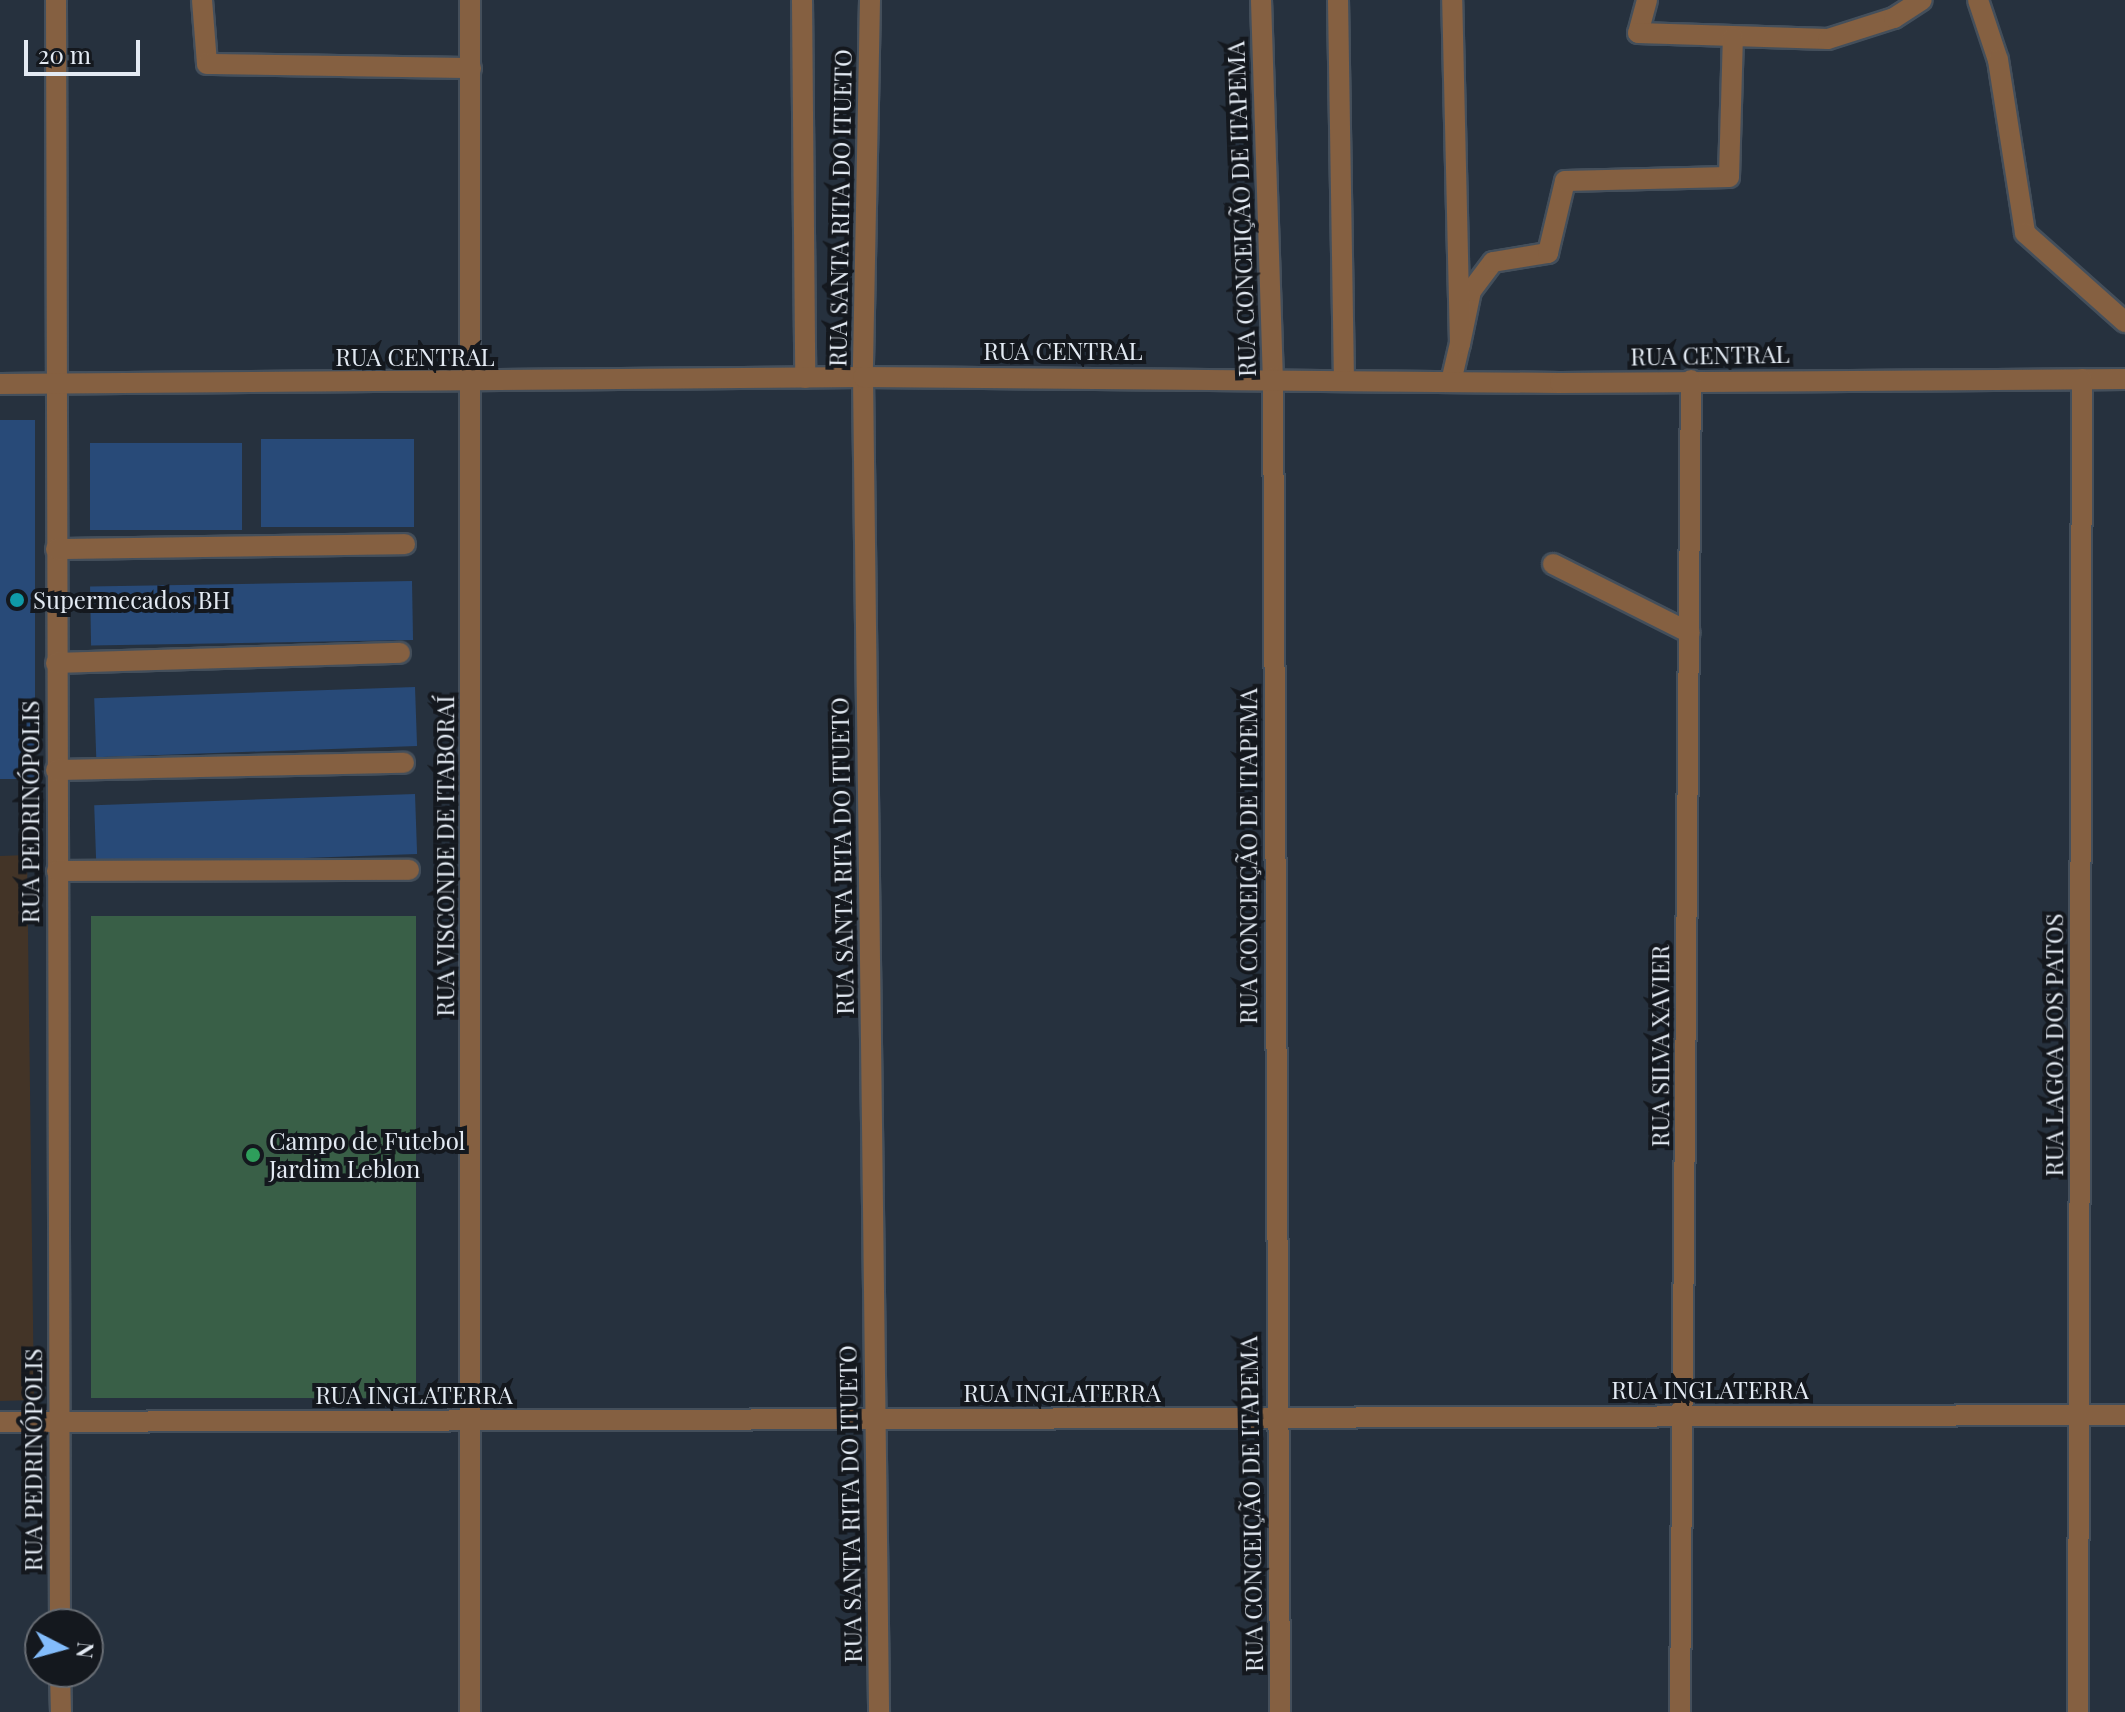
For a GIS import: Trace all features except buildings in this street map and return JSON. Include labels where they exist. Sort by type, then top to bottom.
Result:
[{"type":"street","name":"RUA PEDRINÓPOLIS","points":[[56,0],[60,1608]]},
{"type":"street","points":[[202,0],[207,64],[471,68]]},
{"type":"street","name":"RUA VISCONDE DE ITABORAÍ","points":[[470,0],[470,1712]]},
{"type":"street","points":[[802,0],[805,378]]},
{"type":"street","name":"RUA SANTA RITA DO ITUETO","points":[[870,0],[863,377],[879,1712]]},
{"type":"street","name":"RUA CONCEIÇÃO DE ITAPEMA","points":[[1261,0],[1273,377],[1275,1418],[1280,1712]]},
{"type":"street","points":[[1338,0],[1344,381]]},
{"type":"street","points":[[1452,0],[1460,344]]},
{"type":"street","points":[[1647,0],[1638,33],[1828,39],[1894,18],[1922,0]]},
{"type":"street","points":[[1978,0],[1998,60],[2025,233],[2125,322]]},
{"type":"street","points":[[1451,382],[1471,291],[1493,262],[1548,253],[1565,181],[1729,177],[1733,37]]},
{"type":"street","name":"RUA CENTRAL","points":[[0,384],[472,384],[863,377],[1273,377],[1451,382],[2125,379]]},
{"type":"street","name":"RUA LAGOA DOS PATOS","points":[[2078,1712],[2082,379]]},
{"type":"street","name":"RUA SILVA XAVIER","points":[[1680,1712],[1691,380]]},
{"type":"street","points":[[56,549],[405,544]]},
{"type":"street","points":[[1553,564],[1690,633]]},
{"type":"street","points":[[56,663],[400,653]]},
{"type":"street","points":[[56,770],[404,763]]},
{"type":"street","points":[[57,871],[409,870]]},
{"type":"street","name":"RUA INGLATERRA","points":[[0,1422],[2125,1415]]},
{"type":"street","points":[[60,1688],[61,1712]]},
{"type":"shaded area","points":[[27,855],[34,1400],[0,1401],[0,856]]},
{"type":"green space","name":"Campo de Futebol Jardim Leblon","points":[[91,916],[416,916],[416,1398],[91,1398]]},
{"type":"place","name":"Supermecados BH","points":[[17,600]]},
{"type":"place","name":"Campo de Futebol Jardim Leblon","points":[[253,1155]]}]
